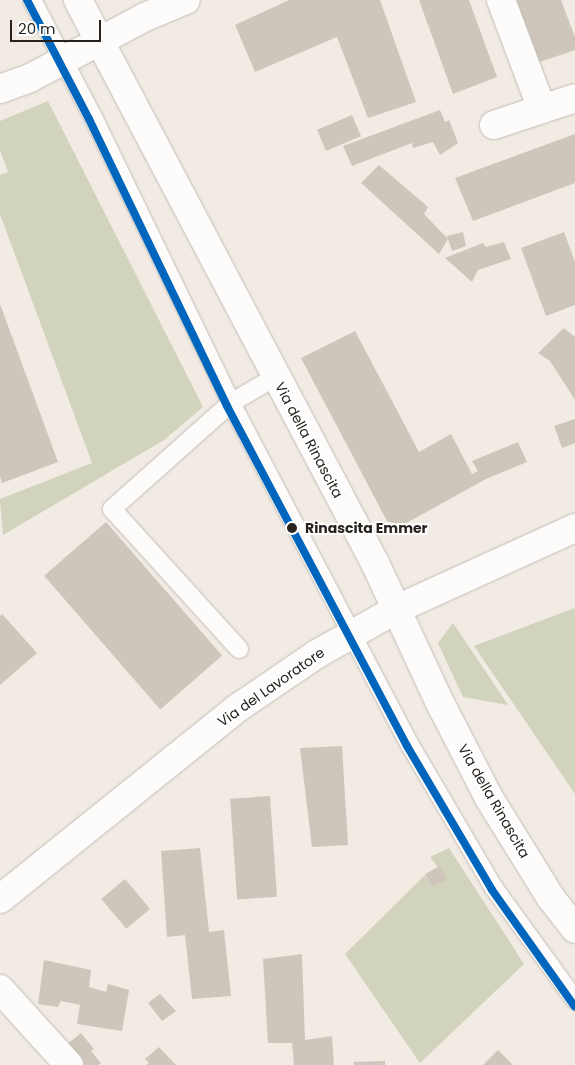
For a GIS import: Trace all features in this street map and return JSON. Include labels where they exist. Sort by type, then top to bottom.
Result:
[{"type":"street","name":"Via della Rinascita","points":[[78,0],[397,609],[489,798],[551,898],[575,929]]},
{"type":"street","points":[[0,89],[186,0]]},
{"type":"street","points":[[501,0],[542,109]]},
{"type":"street","points":[[494,125],[575,98]]},
{"type":"street","name":"Via del Lavoratore","points":[[0,899],[240,707],[350,634],[397,609],[575,528]]},
{"type":"street","points":[[0,990],[69,1065]]},
{"type":"lane","points":[[32,0],[93,117],[231,403],[350,634],[459,831],[494,888],[575,1000]]},
{"type":"lane","points":[[239,649],[112,509],[231,403],[275,377]]},
{"type":"green space","points":[[48,101],[203,407],[164,440],[3,535],[0,499],[92,463],[0,214],[0,175],[8,172],[0,150],[0,121]]},
{"type":"green space","points":[[575,608],[575,794],[474,646]]},
{"type":"green space","points":[[453,623],[508,705],[463,697],[438,643]]},
{"type":"green space","points":[[449,848],[524,964],[420,1063],[345,954],[425,875],[432,887],[447,879],[430,857]]},
{"type":"building","points":[[289,0],[380,0],[416,102],[368,118],[337,37],[255,72],[235,25]]},
{"type":"building","points":[[419,0],[469,0],[497,77],[453,94]]},
{"type":"building","points":[[511,0],[561,0],[575,37],[575,50],[534,64]]},
{"type":"building","points":[[440,110],[445,122],[449,120],[458,143],[440,155],[433,142],[413,148],[412,143],[352,166],[343,146]]},
{"type":"building","points":[[352,115],[361,136],[326,151],[317,130]]},
{"type":"building","points":[[575,134],[575,183],[473,221],[455,178]]},
{"type":"building","points":[[379,165],[428,207],[424,214],[448,239],[439,254],[361,183]]},
{"type":"building","points":[[463,232],[466,246],[452,251],[447,236]]},
{"type":"building","points":[[564,232],[575,262],[575,305],[546,316],[521,248]]},
{"type":"building","points":[[504,242],[511,259],[478,270],[472,282],[445,258],[483,243],[486,247]]},
{"type":"building","points":[[0,304],[58,462],[2,483],[0,476]]},
{"type":"building","points":[[564,328],[575,337],[575,400],[550,361],[538,353]]},
{"type":"building","points":[[355,331],[419,452],[451,434],[472,474],[478,471],[472,461],[518,442],[527,462],[486,479],[401,526],[387,521],[301,358]]},
{"type":"building","points":[[575,419],[575,443],[562,448],[554,426]]},
{"type":"building","points":[[106,522],[222,656],[160,709],[44,576]]},
{"type":"building","points":[[2,614],[37,653],[0,685],[0,616]]},
{"type":"building","points":[[342,746],[348,845],[312,847],[300,748]]},
{"type":"building","points":[[270,796],[277,897],[237,900],[230,799]]},
{"type":"building","points":[[200,848],[209,932],[224,930],[231,996],[192,999],[185,935],[167,937],[161,851]]},
{"type":"building","points":[[440,866],[447,879],[432,887],[425,874]]},
{"type":"building","points":[[125,879],[150,909],[126,929],[101,899]]},
{"type":"building","points":[[302,954],[305,1040],[332,1036],[334,1065],[294,1065],[292,1043],[268,1043],[263,959]]},
{"type":"building","points":[[44,960],[91,970],[89,987],[106,992],[108,984],[129,990],[122,1031],[77,1024],[80,1005],[61,1001],[58,1007],[38,1004]]},
{"type":"building","points":[[160,994],[176,1011],[162,1021],[148,1003]]},
{"type":"building","points":[[81,1033],[94,1049],[91,1051],[101,1063],[98,1065],[74,1065],[61,1049]]},
{"type":"building","points":[[159,1047],[176,1065],[146,1065],[149,1063],[145,1059]]},
{"type":"building","points":[[498,1050],[513,1065],[483,1065]]},
{"type":"building","points":[[385,1061],[385,1065],[354,1065],[354,1062]]},
{"type":"transit line","points":[[27,0],[89,119],[227,406],[407,746],[492,890],[575,1007]]},
{"type":"place","name":"Rinascita Emmer","points":[[292,528]]}]
